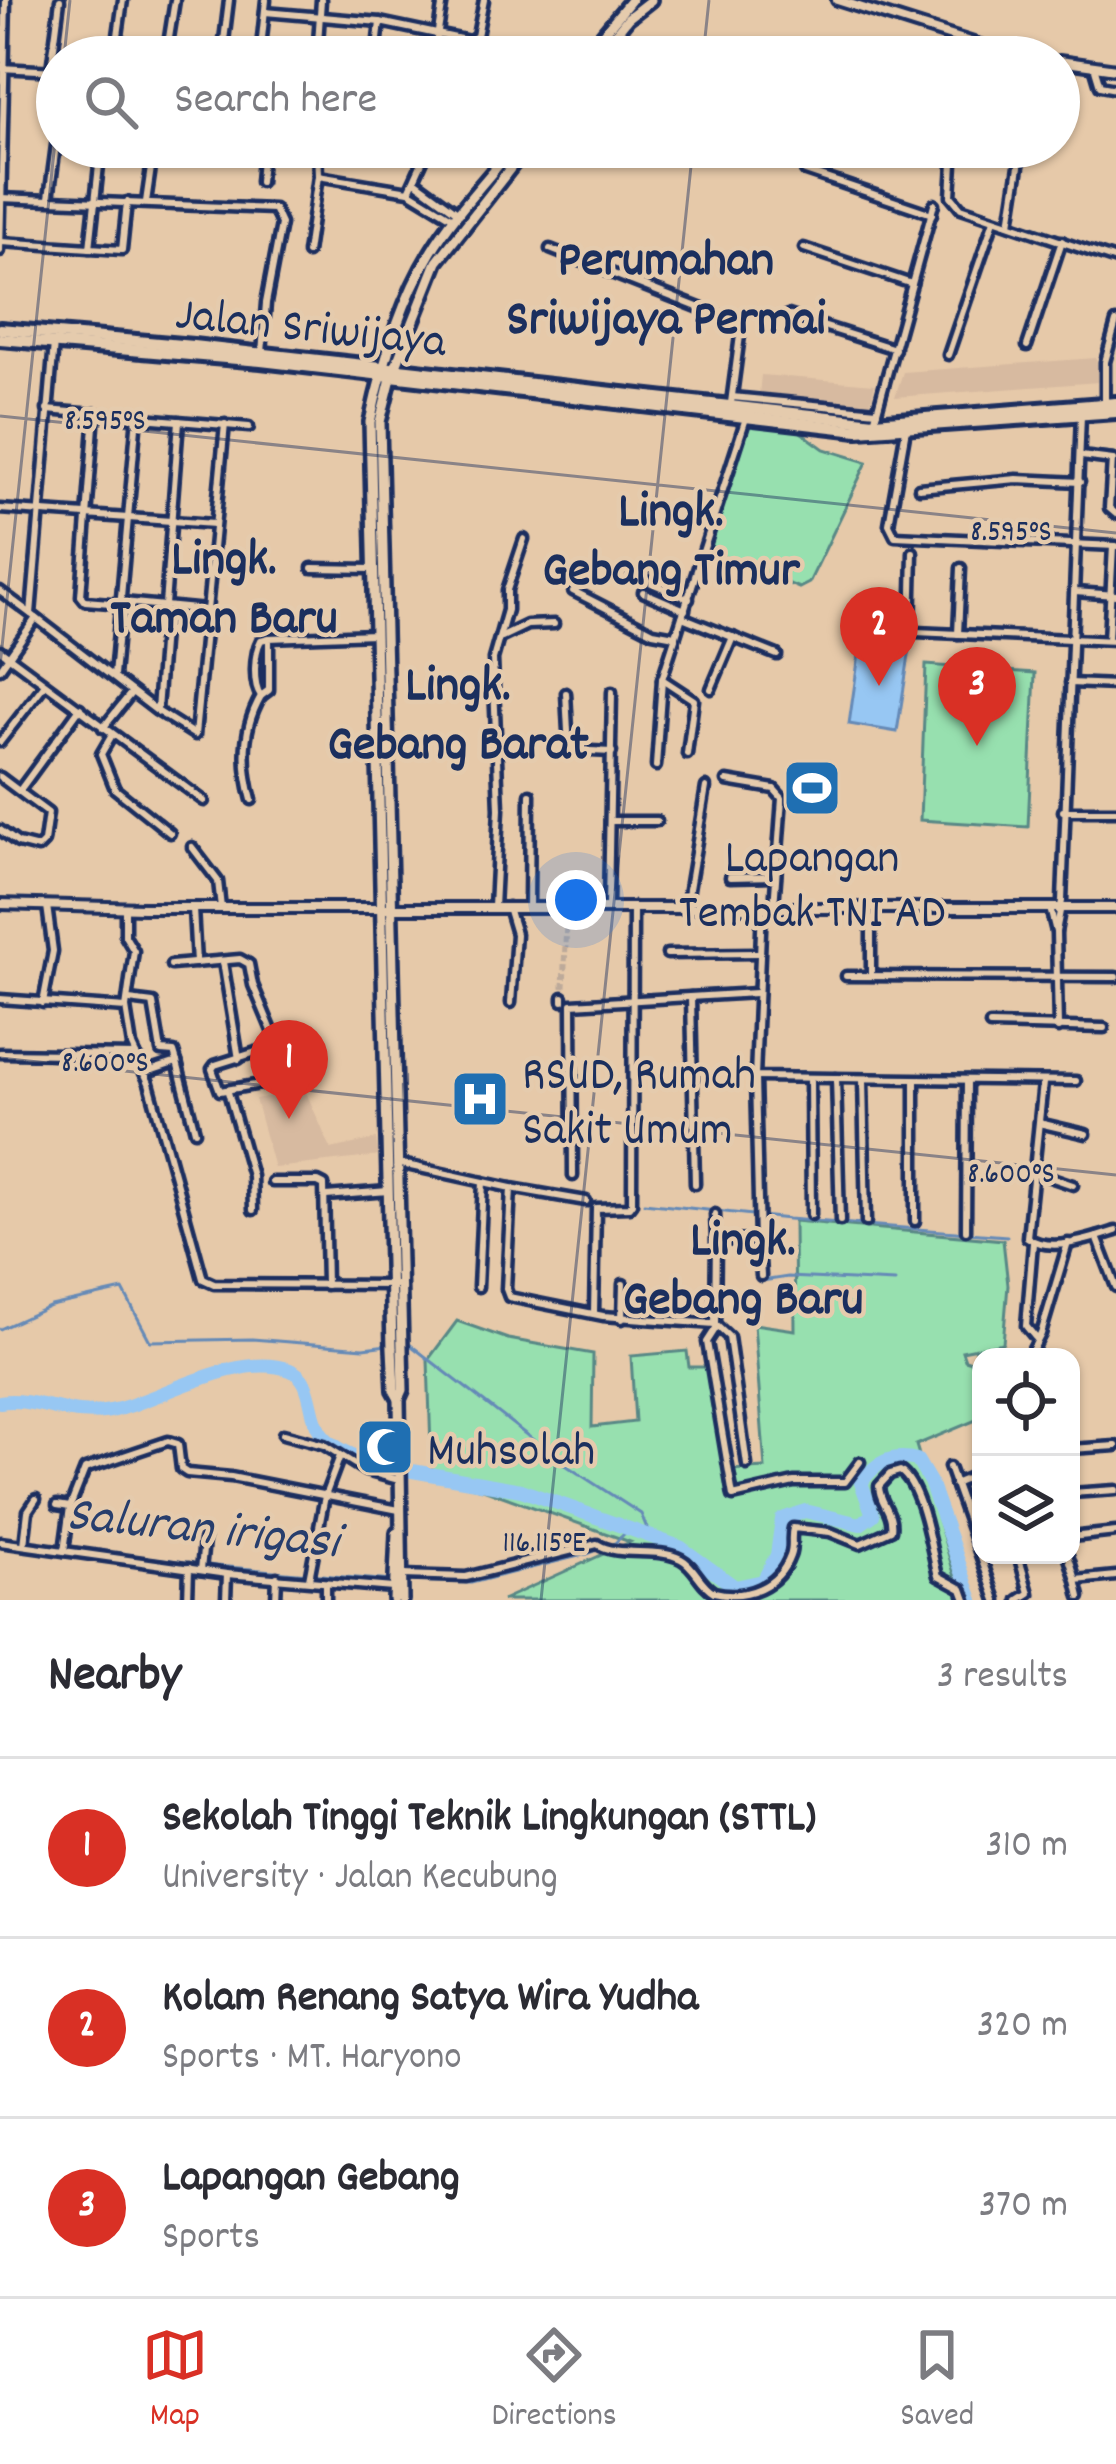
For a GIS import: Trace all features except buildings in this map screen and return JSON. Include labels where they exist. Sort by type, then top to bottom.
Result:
[{"type":"main road","points":[[608,36],[631,0]]},
{"type":"main road","points":[[606,36],[651,0]]},
{"type":"main road","points":[[399,1587],[399,1399],[403,1390],[397,1343],[376,542],[379,438],[387,373],[440,248],[496,168]]},
{"type":"main road","points":[[440,248],[509,168]]},
{"type":"main road","name":"Jalan Sriwijaya","points":[[0,329],[54,338],[262,353],[387,373],[725,406],[748,414],[998,416],[1112,406]]},
{"type":"main road","points":[[0,339],[54,338]]},
{"type":"main road","points":[[192,350],[387,373]]},
{"type":"main road","points":[[748,414],[858,430],[998,416],[1081,414],[1112,406]]},
{"type":"main road","points":[[376,542],[374,634],[383,715]]},
{"type":"main road","points":[[393,1164],[389,1191],[396,1285]]},
{"type":"street","points":[[5,0],[0,247],[122,250],[127,201]]},
{"type":"street","points":[[57,36],[60,0]]},
{"type":"street","points":[[118,36],[123,0]]},
{"type":"street","points":[[169,36],[175,0]]},
{"type":"street","points":[[225,36],[229,0]]},
{"type":"street","points":[[262,36],[266,0]]},
{"type":"street","points":[[318,36],[321,0]]},
{"type":"street","points":[[438,36],[443,0]]},
{"type":"street","points":[[475,36],[484,0]]},
{"type":"street","points":[[837,0],[951,36]]},
{"type":"street","points":[[265,12],[380,22],[453,36]]},
{"type":"street","points":[[378,36],[380,22]]},
{"type":"street","points":[[1080,67],[1096,72],[1116,69]]},
{"type":"street","points":[[2,68],[36,70]]},
{"type":"street","points":[[1096,72],[1100,86],[1116,89]]},
{"type":"street","points":[[49,198],[53,168]]},
{"type":"street","points":[[90,248],[98,168]]},
{"type":"street","points":[[146,202],[151,168]]},
{"type":"street","points":[[260,182],[261,168]]},
{"type":"street","points":[[307,253],[318,168]]},
{"type":"street","points":[[410,191],[420,168]]},
{"type":"street","points":[[952,168],[953,200],[961,208],[1116,260]]},
{"type":"street","points":[[1010,224],[1019,168]]},
{"type":"street","points":[[806,171],[932,214]]},
{"type":"street","points":[[318,176],[410,191],[458,217]]},
{"type":"street","points":[[415,181],[458,217]]},
{"type":"street","points":[[1,198],[264,207],[279,213],[262,353]]},
{"type":"street","points":[[550,249],[739,322],[725,406],[876,417],[934,204]]},
{"type":"street","points":[[948,355],[994,220]]},
{"type":"street","points":[[1027,346],[1062,241]]},
{"type":"street","points":[[804,248],[912,284]]},
{"type":"street","points":[[788,315],[895,349]]},
{"type":"street","points":[[1112,406],[1105,362],[1116,322]]},
{"type":"street","points":[[0,669],[34,616],[54,338]]},
{"type":"street","points":[[47,410],[249,427]]},
{"type":"street","points":[[94,413],[82,599],[206,610]]},
{"type":"street","points":[[656,766],[664,673],[748,414]]},
{"type":"street","points":[[1056,932],[1061,908],[1081,414]]},
{"type":"street","points":[[114,676],[137,416]]},
{"type":"street","points":[[157,711],[179,421]]},
{"type":"street","points":[[0,591],[191,736],[198,731],[225,424]]},
{"type":"street","points":[[850,629],[1112,641],[1115,546],[895,536],[889,524],[906,427]]},
{"type":"street","points":[[1081,456],[1114,461],[1109,508],[1116,514]]},
{"type":"street","points":[[920,488],[1017,479],[1080,482]]},
{"type":"street","points":[[0,508],[214,524]]},
{"type":"street","points":[[494,907],[499,791],[493,659],[508,603],[506,590],[524,539]]},
{"type":"street","points":[[910,632],[913,552]]},
{"type":"street","points":[[312,568],[372,568]]},
{"type":"street","points":[[958,634],[961,568]]},
{"type":"street","points":[[634,575],[689,599]]},
{"type":"street","points":[[573,591],[653,632],[676,636]]},
{"type":"street","points":[[643,592],[777,655]]},
{"type":"street","points":[[1075,592],[1114,595]]},
{"type":"street","points":[[499,638],[527,625],[554,624]]},
{"type":"street","points":[[261,696],[256,690],[257,646],[269,638],[374,634]]},
{"type":"street","points":[[711,689],[733,637]]},
{"type":"street","points":[[252,800],[245,777],[246,733],[261,696],[269,690],[269,638]]},
{"type":"street","points":[[0,650],[204,801]]},
{"type":"street","points":[[664,673],[694,700],[687,754]]},
{"type":"street","points":[[1070,683],[1116,685]]},
{"type":"street","points":[[0,742],[46,684]]},
{"type":"street","points":[[103,728],[132,692]]},
{"type":"street","points":[[608,906],[612,692]]},
{"type":"street","points":[[566,693],[569,750],[612,752]]},
{"type":"street","points":[[20,790],[80,708]]},
{"type":"street","points":[[112,735],[100,758],[109,781],[170,833]]},
{"type":"street","points":[[0,776],[48,811],[44,842],[38,848],[18,843],[0,830]]},
{"type":"street","points":[[727,781],[774,789],[782,798],[774,907]]},
{"type":"street","points":[[686,907],[706,787]]},
{"type":"street","points":[[529,907],[530,794]]},
{"type":"street","points":[[1064,811],[1116,812]]},
{"type":"street","points":[[610,821],[657,821]]},
{"type":"street","points":[[192,847],[218,881],[221,908]]},
{"type":"street","points":[[730,877],[776,876]]},
{"type":"street","points":[[0,904],[193,909],[1116,908]]},
{"type":"street","points":[[43,1003],[53,951],[47,906]]},
{"type":"street","points":[[508,907],[516,934],[511,1003]]},
{"type":"street","points":[[594,1313],[596,1208],[632,1203],[633,907]]},
{"type":"street","points":[[761,1276],[754,1077],[762,907]]},
{"type":"street","points":[[124,908],[126,936],[134,951],[128,1004],[136,1055],[206,1283],[396,1285]]},
{"type":"street","points":[[1050,908],[1056,932],[1058,1028]]},
{"type":"street","points":[[193,909],[196,963]]},
{"type":"street","points":[[871,930],[871,976]]},
{"type":"street","points":[[668,954],[758,953]]},
{"type":"street","points":[[222,960],[239,1059]]},
{"type":"street","points":[[171,965],[248,961],[278,1046],[212,1067],[219,1090],[295,1078]]},
{"type":"street","points":[[846,976],[1116,977]]},
{"type":"street","points":[[573,1176],[572,1004],[756,993]]},
{"type":"street","points":[[691,998],[695,1184]]},
{"type":"street","points":[[0,1000],[153,1003],[161,1051],[172,1051],[177,1062],[196,1130]]},
{"type":"street","points":[[990,1025],[1104,1028]]},
{"type":"street","points":[[0,1053],[136,1055]]},
{"type":"street","points":[[144,1072],[177,1062]]},
{"type":"street","points":[[754,1077],[1076,1081]]},
{"type":"street","points":[[836,1078],[840,1221]]},
{"type":"street","points":[[863,1078],[866,1222]]},
{"type":"street","points":[[810,1079],[811,1215]]},
{"type":"street","points":[[915,1080],[915,1221]]},
{"type":"street","points":[[966,1229],[967,1080]]},
{"type":"street","points":[[1036,1339],[1026,1326],[1033,1243],[1026,1231],[1043,1081]]},
{"type":"street","points":[[226,1092],[253,1177],[253,1210]]},
{"type":"street","points":[[1039,1124],[1086,1134]]},
{"type":"street","points":[[393,1164],[586,1201]]},
{"type":"street","points":[[1032,1171],[1072,1185]]},
{"type":"street","points":[[272,1182],[324,1186],[326,1286]]},
{"type":"street","points":[[478,1287],[483,1182]]},
{"type":"street","points":[[511,1188],[506,1293],[515,1299],[622,1318],[716,1326],[730,1337],[747,1465]]},
{"type":"street","points":[[326,1196],[389,1191]]},
{"type":"street","points":[[715,1214],[716,1326],[707,1342],[733,1496],[794,1482],[845,1482],[860,1462]]},
{"type":"street","points":[[1033,1243],[1070,1243],[1116,1231]]},
{"type":"street","points":[[1097,1237],[1116,1287]]},
{"type":"street","points":[[716,1240],[759,1241]]},
{"type":"street","points":[[1032,1348],[1070,1243]]},
{"type":"street","points":[[622,1318],[623,1284]]},
{"type":"street","points":[[283,1434],[318,1442],[366,1471],[400,1477]]},
{"type":"street","points":[[65,1547],[76,1484],[86,1469],[172,1441],[178,1444],[181,1468],[187,1473],[325,1496],[399,1516]]},
{"type":"street","points":[[1080,1448],[1116,1446]]},
{"type":"street","points":[[310,1575],[325,1496],[340,1456]]},
{"type":"street","points":[[949,1467],[995,1600]]},
{"type":"street","points":[[0,1541],[201,1566],[227,1574],[310,1575],[326,1582],[399,1587],[602,1547],[681,1559],[703,1584],[722,1595],[762,1592],[780,1576],[790,1556],[793,1528],[807,1526],[860,1544],[891,1530],[892,1515],[880,1498],[879,1486],[899,1471],[906,1473],[917,1500],[938,1576],[962,1589],[966,1600]]},
{"type":"street","points":[[954,1484],[972,1477]]},
{"type":"street","points":[[1080,1492],[1116,1490]]},
{"type":"street","points":[[24,1542],[30,1504],[36,1499]]},
{"type":"street","points":[[57,1505],[70,1507]]},
{"type":"street","points":[[1080,1536],[1116,1532]]},
{"type":"street","points":[[201,1566],[204,1540]]},
{"type":"street","points":[[1018,1600],[1029,1593],[1021,1564]]},
{"type":"street","points":[[1071,1564],[1080,1598]]},
{"type":"street","points":[[188,1600],[189,1568]]},
{"type":"street","points":[[226,1600],[227,1574]]},
{"type":"street","points":[[1076,1580],[1116,1576]]},
{"type":"street","points":[[276,1600],[277,1577]]},
{"type":"street","points":[[326,1582],[326,1600]]},
{"type":"shaded area","points":[[1096,358],[1099,382],[895,397],[903,372]]},
{"type":"shaded area","points":[[761,375],[875,384],[870,405],[759,395]]},
{"type":"shaded area","points":[[305,1090],[331,1149],[376,1139],[379,1156],[274,1168],[255,1099]]},
{"type":"green space","points":[[746,423],[798,430],[824,449],[867,462],[809,583],[799,588],[707,547]]},
{"type":"green space","points":[[926,665],[1035,673],[1028,827],[920,820]]},
{"type":"green space","points":[[794,1221],[1003,1240],[1008,1285],[1003,1343],[962,1351],[965,1360],[972,1362],[972,1422],[916,1445],[962,1600],[502,1600],[630,1542],[483,1489],[432,1478],[428,1360],[457,1321],[508,1339],[593,1354],[592,1427],[635,1422],[631,1356],[687,1351],[689,1367],[708,1367],[729,1470],[765,1468],[754,1324],[795,1330]]},
{"type":"water","points":[[861,640],[910,649],[897,732],[849,724]]},
{"type":"waterway","points":[[1080,70],[1116,76]]},
{"type":"waterway","points":[[644,1203],[1007,1236]]},
{"type":"waterway","points":[[762,1281],[788,1277],[895,1282]]},
{"type":"waterway","name":"Saluran irigasi","points":[[0,1329],[51,1306],[123,1290],[150,1341],[252,1339],[364,1348],[387,1345]]},
{"type":"waterway","name":"Saluran irigasi","points":[[402,1343],[564,1464],[641,1514],[649,1533]]},
{"type":"waterway","points":[[0,1402],[102,1412],[227,1371],[250,1366],[290,1370],[303,1381],[322,1434],[348,1453],[378,1465],[521,1490],[680,1547],[735,1587],[763,1581],[777,1555],[782,1519],[805,1511],[860,1524],[873,1515],[861,1483],[866,1476],[878,1465],[908,1458],[917,1460],[930,1482],[972,1600]]},
{"type":"waterway","name":"Saluran irigasi","points":[[407,1581],[471,1583],[587,1554],[615,1543],[628,1530]]},
{"type":"waterway","name":"Saluran irigasi","points":[[0,1538],[216,1566],[392,1581]]},
{"type":"tunnel","points":[[563,997],[567,913]]},
{"type":"place","name":"Kolam Renang Satya Wira Yudha","points":[[879,686]]},
{"type":"place","name":"Lapangan Gebang","points":[[977,746]]},
{"type":"place","name":"Lapangan Tembak TNI AD","points":[[812,788]]},
{"type":"place","name":"RSUD, Rumah Sakit Umum","points":[[480,1099]]},
{"type":"place","name":"Sekolah Tinggi Teknik Lingkungan (STTL)","points":[[289,1119]]},
{"type":"place","name":"Muhsolah","points":[[385,1447]]},
{"type":"district","name":"Perumahan Sriwijaya Permai","points":[[666,285]]},
{"type":"district","name":"Lingk. Gebang Timur","points":[[671,536]]},
{"type":"district","name":"Lingk. Taman Baru","points":[[224,584]]},
{"type":"district","name":"Lingk. Gebang Barat","points":[[458,710]]},
{"type":"district","name":"Lingk. Gebang Baru","points":[[743,1265]]}]
